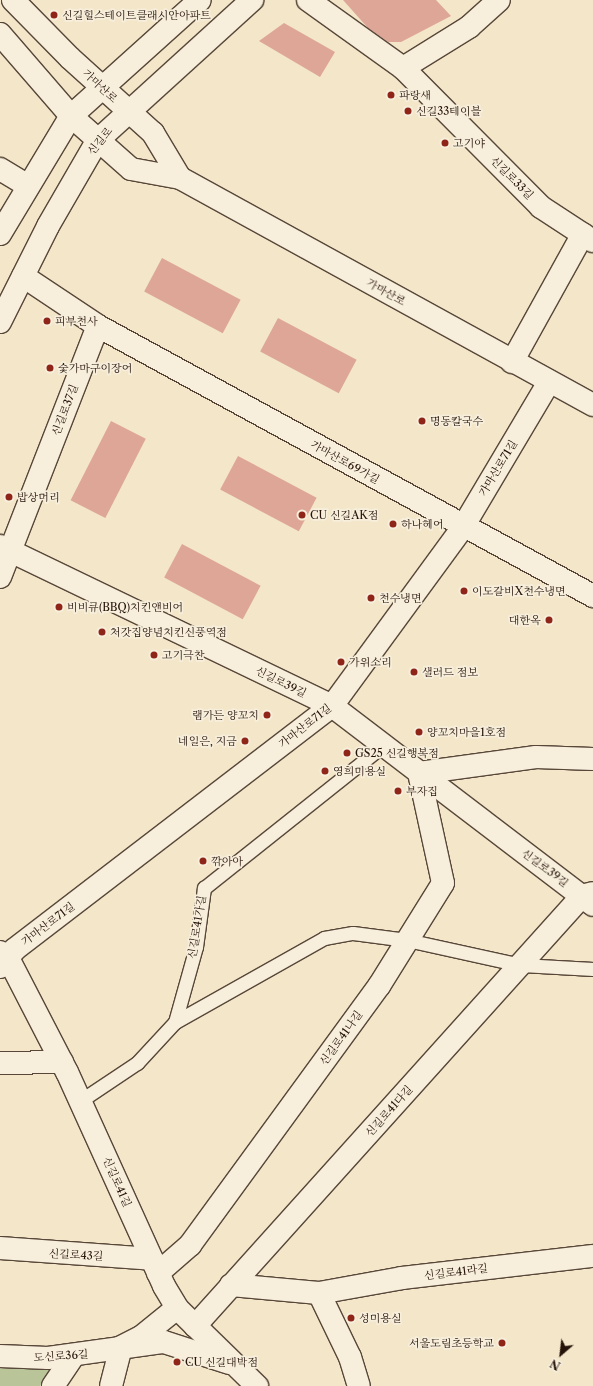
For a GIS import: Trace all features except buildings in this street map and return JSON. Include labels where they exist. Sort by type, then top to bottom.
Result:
[{"type":"street","name":"가마산로","points":[[13,0],[126,111],[153,133],[180,178]]},
{"type":"street","points":[[0,234],[27,185],[71,116],[101,86],[200,0]]},
{"type":"street","name":"신길로","points":[[0,322],[76,173],[97,141],[126,111],[252,0]]},
{"type":"street","name":"신길로33길","points":[[308,0],[403,68],[541,207],[588,238]]},
{"type":"street","points":[[403,68],[469,27],[499,0]]},
{"type":"street","name":"가마산로","points":[[0,34],[71,116],[97,141],[131,169],[180,178],[512,362],[593,405]]},
{"type":"street","points":[[0,169],[27,185]]},
{"type":"street","points":[[512,362],[588,238]]},
{"type":"street","points":[[24,276],[98,326]]},
{"type":"street","name":"가마산로69가길","points":[[98,326],[463,527],[593,596]]},
{"type":"street","name":"신길로37길","points":[[0,577],[5,549],[98,326]]},
{"type":"street","name":"가마산로71길","points":[[2,958],[332,706],[463,527],[549,382]]},
{"type":"street","name":"신길로39길","points":[[5,549],[332,706],[419,773],[589,898]]},
{"type":"street","points":[[419,773],[536,757],[593,759]]},
{"type":"street","name":"신길로41나길","points":[[155,1266],[190,1244],[378,986],[443,883],[419,773]]},
{"type":"street","name":"신길로41다길","points":[[195,1326],[521,965],[589,898]]},
{"type":"street","name":"신길로41길","points":[[2,958],[62,1062],[155,1266],[177,1308],[257,1386]]},
{"type":"street","points":[[0,1063],[62,1062]]},
{"type":"street","name":"신길로43길","points":[[0,1248],[155,1266]]},
{"type":"street","name":"신길로41라길","points":[[232,1285],[319,1293],[402,1278],[593,1256]]},
{"type":"street","points":[[319,1293],[350,1357],[359,1386]]},
{"type":"street","name":"도신로36길","points":[[0,1356],[25,1358],[107,1352],[141,1338],[177,1308]]},
{"type":"street","name":"도신로36길","points":[[121,1347],[164,1342],[234,1364]]},
{"type":"street","points":[[111,1386],[121,1347]]},
{"type":"street","points":[[54,1386],[74,1355]]},
{"type":"lane","name":"신길로41가길","points":[[80,1101],[137,1063],[175,1022],[196,947],[204,888],[384,745]]},
{"type":"lane","points":[[175,1022],[324,938],[353,933],[408,940],[521,965],[593,970]]},
{"type":"green space","points":[[62,1362],[40,1386],[0,1386],[0,1363]]},
{"type":"place","name":"신길힐스테이트클래시안아파트","points":[[54,15]]},
{"type":"place","name":"파랑새","points":[[391,95]]},
{"type":"place","name":"신길33테이블","points":[[408,111]]},
{"type":"place","name":"고기야","points":[[445,143]]},
{"type":"place","name":"피부천사","points":[[47,321]]},
{"type":"place","name":"숯가마구이장어","points":[[50,368]]},
{"type":"place","name":"명동칼국수","points":[[422,421]]},
{"type":"place","name":"밥상머리","points":[[9,497]]},
{"type":"place","name":"CU 신길AK점","points":[[302,515]]},
{"type":"place","name":"하나헤어","points":[[393,524]]},
{"type":"place","name":"이도갈비X천수냉면","points":[[464,591]]},
{"type":"place","name":"천수냉면","points":[[371,598]]},
{"type":"place","name":"비비큐(BBQ)치킨앤비어","points":[[59,607]]},
{"type":"place","name":"대한옥","points":[[549,620]]},
{"type":"place","name":"처갓집양념치킨신풍역점","points":[[102,632]]},
{"type":"place","name":"고기극찬","points":[[154,655]]},
{"type":"place","name":"가위소리","points":[[341,662]]},
{"type":"place","name":"샐러드 점보","points":[[414,672]]},
{"type":"place","name":"램가든 양꼬치","points":[[267,715]]},
{"type":"place","name":"양꼬치마을1호점","points":[[419,732]]},
{"type":"place","name":"네일은, 지금","points":[[245,741]]},
{"type":"place","name":"GS25 신길행복점","points":[[347,753]]},
{"type":"place","name":"영희미용실","points":[[325,771]]},
{"type":"place","name":"부자집","points":[[398,791]]},
{"type":"place","name":"깎아아","points":[[203,861]]},
{"type":"place","name":"성미용실","points":[[351,1318]]},
{"type":"place","name":"서울도림초등학교","points":[[502,1343]]},
{"type":"place","name":"CU 신길대박점","points":[[177,1362]]}]
